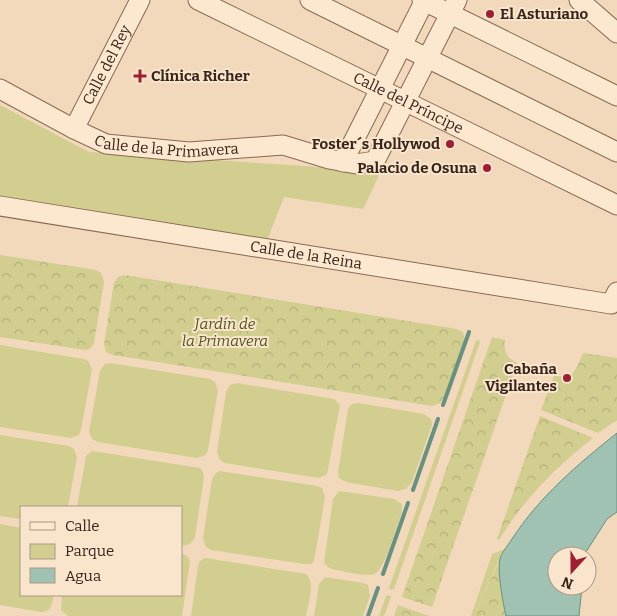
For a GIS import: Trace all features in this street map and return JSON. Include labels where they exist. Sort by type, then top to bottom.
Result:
[{"type":"street","name":"Calle del Rey","points":[[74,129],[140,0]]},
{"type":"street","name":"Calle del Príncipe","points":[[198,0],[617,206]]},
{"type":"street","points":[[310,0],[617,152]]},
{"type":"street","points":[[343,162],[424,0],[454,7],[617,96]]},
{"type":"street","points":[[579,0],[617,33]]},
{"type":"street","points":[[406,102],[454,7]]},
{"type":"street","name":"Calle de la Primavera","points":[[0,89],[106,144],[189,152],[283,145],[356,164],[375,161],[406,102]]},
{"type":"street","name":"Calle de la Reina","points":[[0,206],[614,298]]},
{"type":"green space","points":[[0,105],[89,152],[381,171],[363,209],[284,197],[266,243],[0,201]]},
{"type":"green space","points":[[0,255],[96,270],[101,273],[104,282],[94,343],[90,349],[85,350],[0,337]]},
{"type":"green space","name":"Jardín de la Primavera","points":[[125,275],[457,329],[463,332],[465,340],[444,397],[440,403],[432,406],[113,355],[106,352],[104,344],[114,283],[118,277]]},
{"type":"green space","points":[[492,337],[505,340],[506,354],[517,363],[432,607],[402,597]]},
{"type":"green space","points":[[476,341],[480,342],[394,589],[390,590],[389,588]]},
{"type":"green space","points":[[0,345],[88,361],[92,369],[79,435],[71,438],[0,427]]},
{"type":"green space","points":[[583,353],[617,358],[617,420],[598,433],[541,410],[554,376],[561,376],[563,383],[570,383],[573,379],[572,374]]},
{"type":"green space","points":[[111,363],[210,379],[215,382],[218,390],[206,455],[197,458],[98,442],[92,439],[89,432],[100,371],[105,364]]},
{"type":"green space","points":[[237,383],[334,399],[340,405],[327,474],[319,478],[225,463],[220,460],[217,452],[226,392],[230,385]]},
{"type":"green space","points":[[359,403],[424,414],[431,419],[432,425],[412,482],[406,489],[398,491],[346,482],[339,478],[338,472],[348,409],[352,404]]},
{"type":"green space","points":[[540,416],[593,438],[566,460],[529,498],[499,540],[497,539]]},
{"type":"green space","points":[[0,435],[69,446],[74,449],[77,457],[68,506],[20,506],[20,519],[0,516]]},
{"type":"green space","points":[[92,451],[200,468],[204,477],[193,541],[188,545],[182,545],[182,506],[77,506],[86,456]]},
{"type":"green space","points":[[219,471],[322,488],[325,497],[314,561],[311,564],[304,564],[211,550],[206,547],[203,539],[212,479]]},
{"type":"green space","points":[[339,491],[394,499],[402,504],[402,512],[386,556],[378,571],[374,574],[359,574],[332,569],[324,563],[333,499]]},
{"type":"green space","points":[[0,524],[20,528],[20,596],[54,596],[51,606],[45,612],[0,605]]},
{"type":"green space","points":[[505,549],[474,616],[471,616],[492,554]]},
{"type":"green space","points":[[182,554],[187,556],[190,561],[182,616],[68,616],[61,610],[62,596],[182,596]]},
{"type":"green space","points":[[205,558],[306,574],[311,588],[306,616],[191,616],[198,566],[200,561]]},
{"type":"green space","points":[[500,559],[501,592],[506,616],[474,616]]},
{"type":"green space","points":[[325,577],[368,585],[370,596],[363,616],[314,616],[319,584]]},
{"type":"green space","points":[[389,595],[391,597],[384,616],[379,616],[386,596]]},
{"type":"green space","points":[[398,605],[429,616],[394,616]]},
{"type":"water","points":[[617,433],[617,512],[607,519],[590,546],[547,546],[547,596],[581,596],[579,616],[506,616],[499,571],[500,559],[504,551],[534,509],[588,457]]},
{"type":"waterway","points":[[443,405],[469,332]]},
{"type":"waterway","points":[[413,490],[438,419]]},
{"type":"waterway","points":[[383,574],[408,503]]},
{"type":"waterway","points":[[368,616],[378,588]]},
{"type":"place","name":"El Asturiano","points":[[490,14]]},
{"type":"place","name":"Clínica Richer","points":[[140,76]]},
{"type":"place","name":"Foster´s Hollywod","points":[[450,144]]},
{"type":"place","name":"Palacio de Osuna","points":[[487,168]]},
{"type":"place","name":"Cabaña Vigilantes","points":[[567,378]]}]
